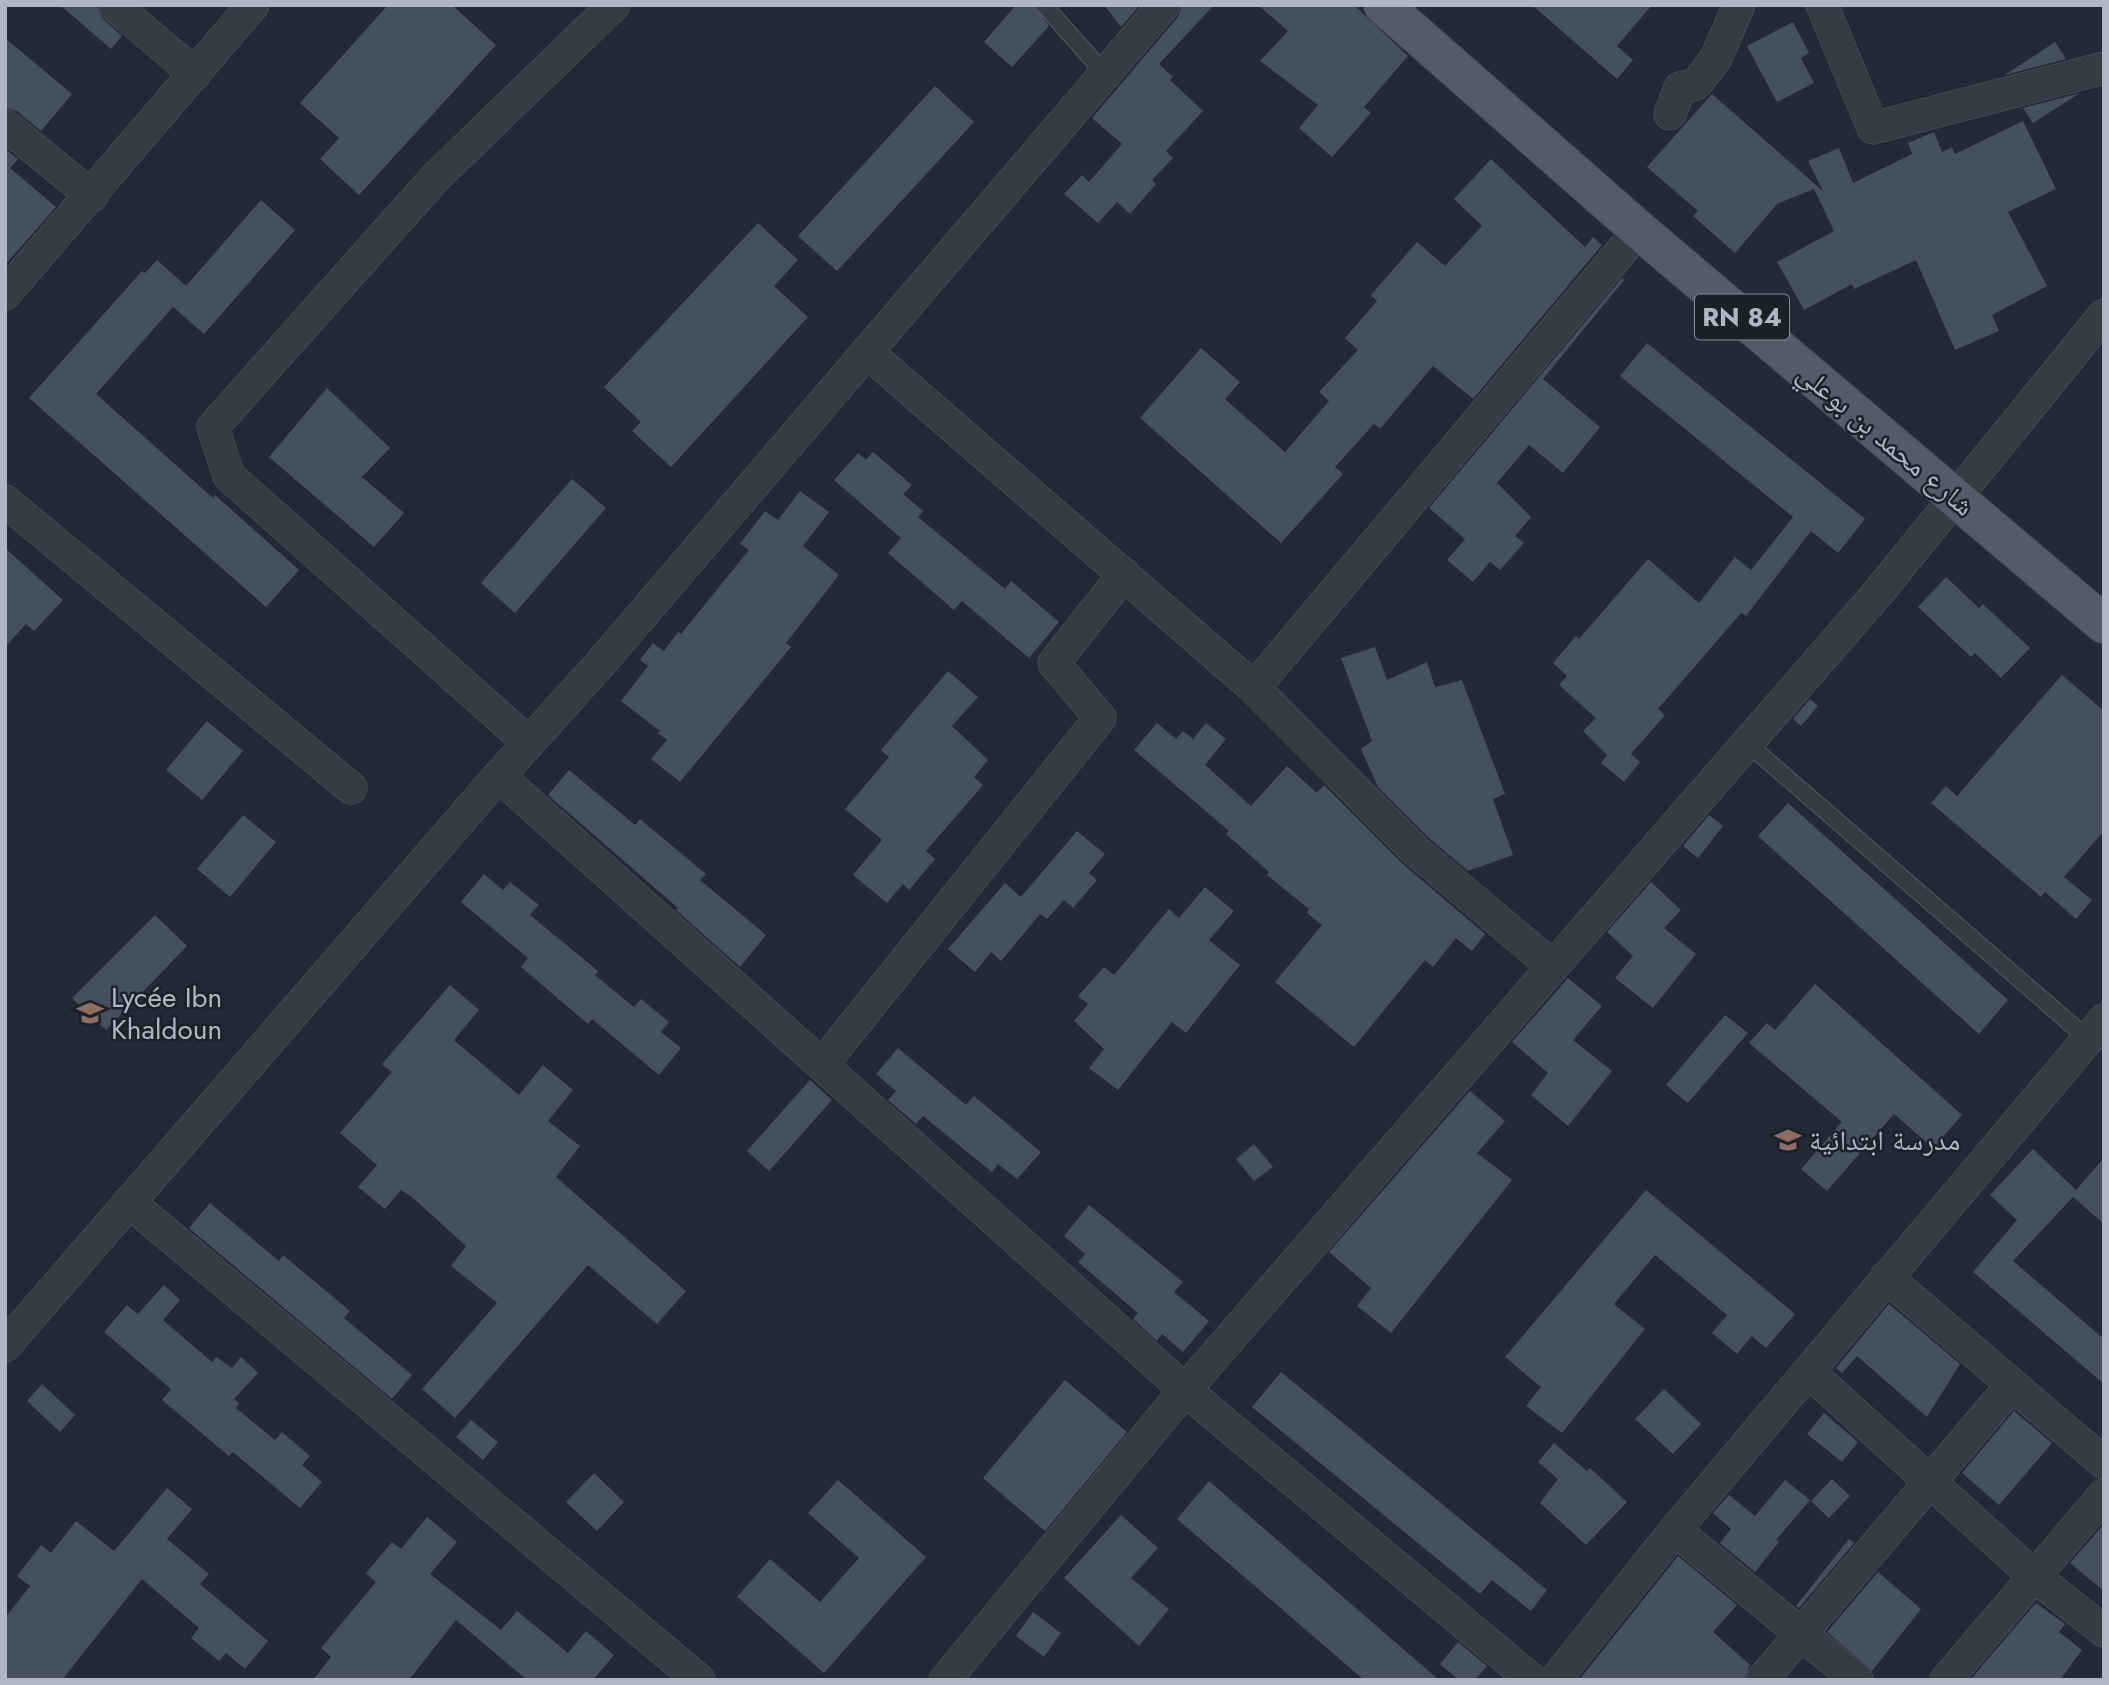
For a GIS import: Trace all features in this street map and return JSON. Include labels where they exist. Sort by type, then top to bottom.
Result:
[{"type":"main road","name":"شارع محمد بن بوعلي","points":[[1383,5],[1639,230],[2104,624]]},
{"type":"street","points":[[114,5],[195,74]]},
{"type":"street","points":[[5,294],[92,196],[253,5]]},
{"type":"street","points":[[528,743],[229,476],[213,427],[436,177],[614,5]]},
{"type":"street","points":[[5,1346],[867,352],[1164,5]]},
{"type":"street","points":[[1670,114],[1680,88],[1696,84],[1716,58],[1738,5]]},
{"type":"street","points":[[1822,5],[1873,128],[2104,68]]},
{"type":"street","points":[[5,125],[92,196]]},
{"type":"street","points":[[1254,688],[1639,230]]},
{"type":"street","points":[[945,1680],[1185,1390],[1877,594],[1954,496],[2104,315]]},
{"type":"street","points":[[867,352],[1254,688],[1416,851],[1552,966]]},
{"type":"street","points":[[5,501],[351,788]]},
{"type":"street","points":[[822,1065],[1100,718],[1054,663],[1124,575]]},
{"type":"street","points":[[499,776],[1185,1390],[1532,1680]]},
{"type":"street","points":[[1555,1680],[1675,1530],[2096,1029]]},
{"type":"street","points":[[129,1202],[699,1680]]},
{"type":"street","points":[[1886,1277],[2104,1463]]},
{"type":"street","points":[[1809,1372],[2034,1576],[2104,1631]]},
{"type":"street","points":[[1762,1680],[2012,1385]]},
{"type":"street","points":[[1946,1680],[2104,1495]]},
{"type":"street","points":[[1675,1530],[1857,1680]]},
{"type":"lane","points":[[1044,5],[1105,74]]},
{"type":"lane","points":[[1747,743],[2096,1029]]},
{"type":"building","points":[[60,5],[96,5],[102,18],[122,36],[111,49]]},
{"type":"building","points":[[388,5],[452,5],[496,45],[359,195],[320,159],[339,138],[300,103]]},
{"type":"building","points":[[1016,5],[1034,5],[1049,26],[1012,67],[984,42]]},
{"type":"building","points":[[1104,5],[1140,5],[1121,27]]},
{"type":"building","points":[[1182,5],[1214,5],[1159,64],[1173,77],[1170,80],[1203,111],[1166,151],[1173,158],[1152,180],[1156,184],[1130,214],[1117,202],[1098,223],[1064,194],[1082,175],[1089,182],[1122,144],[1092,118],[1178,17]]},
{"type":"building","points":[[1258,5],[1354,5],[1408,56],[1364,107],[1371,113],[1332,157],[1299,128],[1318,105],[1260,61],[1288,31]]},
{"type":"building","points":[[1532,5],[1652,5],[1617,46],[1633,60],[1617,79]]},
{"type":"building","points":[[1793,22],[1809,53],[1801,58],[1814,83],[1777,102],[1747,46]]},
{"type":"building","points":[[5,38],[72,94],[41,131],[17,111],[5,107]]},
{"type":"building","points":[[2055,42],[2066,59],[2005,75]]},
{"type":"building","points":[[935,86],[974,122],[837,271],[798,236]]},
{"type":"building","points":[[2080,93],[2033,123],[2023,108]]},
{"type":"building","points":[[1712,94],[1823,191],[1808,161],[1839,148],[1853,183],[1912,154],[1908,143],[1934,132],[1942,152],[1952,147],[1955,154],[2023,121],[2056,189],[2008,212],[2047,286],[1992,315],[1999,331],[1955,350],[1916,260],[1854,289],[1852,284],[1804,310],[1777,262],[1834,231],[1814,189],[1777,204],[1735,253],[1693,216],[1698,211],[1647,167]]},
{"type":"building","points":[[5,149],[18,159],[10,168],[56,207],[5,265]]},
{"type":"building","points":[[1491,159],[1585,247],[1593,237],[1602,245],[1473,399],[1433,366],[1380,429],[1374,424],[1335,467],[1343,474],[1281,543],[1140,418],[1201,348],[1240,382],[1225,399],[1285,452],[1329,401],[1319,392],[1358,350],[1345,338],[1377,301],[1371,295],[1417,242],[1445,266],[1482,226],[1454,199]]},
{"type":"building","points":[[261,200],[295,230],[204,334],[173,307],[96,394],[299,570],[266,607],[29,398],[142,271],[145,273],[157,260],[186,286]]},
{"type":"building","points":[[758,223],[798,260],[774,286],[808,317],[671,467],[632,431],[641,422],[604,387]]},
{"type":"building","points":[[1622,278],[1624,280],[1543,379],[1600,427],[1563,473],[1529,445],[1497,483],[1531,517],[1515,536],[1524,543],[1500,570],[1490,562],[1473,582],[1447,560],[1465,539],[1429,508]]},
{"type":"building","points":[[1647,343],[1865,519],[1838,553],[1811,531],[1746,616],[1741,613],[1658,709],[1665,715],[1631,754],[1640,762],[1624,782],[1601,763],[1607,755],[1583,731],[1596,718],[1559,685],[1567,676],[1553,663],[1576,636],[1579,639],[1648,559],[1699,603],[1735,557],[1751,570],[1793,517],[1620,376]]},
{"type":"building","points":[[327,388],[390,448],[362,477],[404,513],[374,547],[269,457]]},
{"type":"building","points":[[873,452],[912,485],[903,494],[923,511],[918,517],[1005,589],[1011,581],[1059,622],[1029,658],[962,601],[954,610],[888,553],[901,538],[834,480],[858,453],[866,460]]},
{"type":"building","points":[[572,479],[606,508],[515,613],[481,583]]},
{"type":"building","points":[[800,491],[829,512],[803,546],[839,575],[786,643],[791,647],[680,782],[651,759],[667,740],[658,733],[660,731],[621,701],[648,666],[640,660],[653,643],[664,651],[749,550],[740,544],[765,511],[778,520]]},
{"type":"building","points":[[5,548],[63,600],[34,631],[26,624],[5,647]]},
{"type":"building","points":[[1946,577],[1979,608],[1983,604],[2030,648],[2001,678],[1975,653],[1971,657],[1918,607]]},
{"type":"building","points":[[1375,647],[1387,680],[1427,662],[1435,687],[1462,680],[1505,794],[1493,799],[1513,855],[1468,871],[1428,837],[1378,787],[1361,749],[1372,741],[1341,658]]},
{"type":"building","points":[[948,671],[978,697],[952,726],[988,760],[974,777],[983,785],[926,851],[935,859],[909,890],[903,884],[887,903],[853,875],[882,840],[845,809],[889,757],[881,750]]},
{"type":"building","points":[[2062,675],[2104,711],[2104,831],[2064,877],[2092,900],[2076,919],[2045,892],[2041,897],[1931,803],[1946,786],[1957,796]]},
{"type":"building","points":[[1810,699],[1818,706],[1801,726],[1793,719]]},
{"type":"building","points":[[207,721],[243,751],[202,800],[166,770]]},
{"type":"building","points":[[1157,723],[1176,739],[1183,731],[1193,739],[1206,723],[1226,739],[1205,765],[1251,806],[1287,766],[1317,793],[1324,785],[1404,865],[1485,934],[1472,951],[1456,938],[1433,967],[1425,960],[1354,1047],[1275,982],[1322,925],[1307,913],[1309,909],[1267,875],[1269,872],[1226,834],[1229,831],[1134,750]]},
{"type":"building","points":[[569,770],[635,825],[640,819],[706,874],[700,880],[766,935],[740,967],[676,910],[678,908],[548,795]]},
{"type":"building","points":[[1788,803],[2008,1000],[1979,1034],[1758,836]]},
{"type":"building","points":[[243,815],[276,842],[230,897],[197,869]]},
{"type":"building","points":[[1709,815],[1723,826],[1698,858],[1683,846]]},
{"type":"building","points":[[1077,831],[1105,854],[1089,873],[1097,880],[1073,908],[1064,900],[1047,919],[1040,914],[1001,961],[991,952],[975,972],[948,949],[1005,883],[1021,897]]},
{"type":"building","points":[[484,874],[503,890],[510,882],[539,905],[530,915],[598,971],[595,975],[634,1007],[641,999],[669,1022],[661,1032],[681,1048],[659,1075],[592,1019],[588,1024],[521,967],[528,958],[461,902]]},
{"type":"building","points":[[1651,882],[1681,910],[1664,928],[1696,954],[1653,1008],[1615,978],[1633,956],[1607,932]]},
{"type":"building","points":[[1205,887],[1234,911],[1209,940],[1240,965],[1186,1033],[1172,1022],[1118,1090],[1089,1068],[1104,1049],[1074,1021],[1088,1004],[1078,996],[1104,967],[1114,975],[1169,909],[1179,918]]},
{"type":"building","points":[[155,915],[187,946],[106,1030],[72,998]]},
{"type":"building","points":[[1568,978],[1602,1006],[1573,1040],[1612,1071],[1568,1126],[1531,1095],[1548,1073],[1512,1042]]},
{"type":"building","points":[[1815,984],[1962,1115],[1933,1148],[1894,1114],[1827,1191],[1801,1169],[1842,1122],[1749,1043],[1767,1023],[1775,1030]]},
{"type":"building","points":[[450,985],[479,1010],[454,1040],[519,1095],[543,1065],[573,1090],[548,1121],[580,1146],[556,1177],[686,1291],[657,1324],[588,1265],[455,1418],[422,1389],[497,1303],[451,1266],[466,1246],[412,1197],[401,1190],[385,1209],[358,1187],[377,1165],[340,1133],[392,1072],[382,1064]]},
{"type":"building","points":[[1725,1015],[1748,1033],[1688,1103],[1666,1085]]},
{"type":"building","points":[[898,1048],[966,1105],[974,1096],[1041,1152],[1017,1179],[998,1164],[992,1172],[923,1116],[916,1124],[888,1100],[896,1091],[876,1074]]},
{"type":"building","points":[[810,1080],[832,1100],[769,1171],[747,1151]]},
{"type":"building","points":[[1470,1091],[1505,1121],[1477,1153],[1512,1180],[1391,1333],[1357,1306],[1371,1288],[1329,1252]]},
{"type":"building","points":[[1254,1144],[1273,1167],[1254,1181],[1236,1159]]},
{"type":"building","points":[[2033,1149],[2076,1190],[2104,1158],[2104,1224],[2073,1197],[2013,1261],[2104,1339],[2104,1384],[1973,1272],[2017,1220],[1990,1195]]},
{"type":"building","points":[[1646,1190],[1795,1314],[1766,1348],[1752,1336],[1737,1354],[1712,1333],[1727,1315],[1655,1255],[1614,1304],[1645,1329],[1562,1433],[1526,1406],[1541,1387],[1505,1357]]},
{"type":"building","points":[[210,1203],[279,1261],[283,1255],[350,1311],[344,1318],[412,1375],[392,1399],[189,1228]]},
{"type":"building","points":[[1089,1205],[1183,1282],[1174,1292],[1209,1321],[1183,1352],[1162,1334],[1157,1341],[1133,1319],[1138,1313],[1078,1262],[1085,1254],[1064,1236]]},
{"type":"building","points":[[164,1285],[180,1300],[163,1320],[212,1362],[216,1357],[232,1368],[241,1357],[258,1373],[234,1399],[239,1403],[236,1408],[275,1440],[282,1432],[310,1456],[302,1465],[322,1482],[300,1508],[233,1452],[229,1456],[162,1400],[171,1389],[104,1332],[127,1305],[138,1314]]},
{"type":"building","points":[[1889,1304],[1960,1364],[1927,1417],[1857,1356],[1842,1373],[1836,1368]]},
{"type":"building","points":[[1281,1372],[1547,1590],[1531,1611],[1492,1580],[1480,1594],[1252,1407]]},
{"type":"building","points":[[1065,1380],[1127,1432],[1045,1531],[983,1478]]},
{"type":"building","points":[[42,1384],[75,1415],[60,1432],[27,1401]]},
{"type":"building","points":[[1664,1389],[1701,1424],[1673,1454],[1635,1419]]},
{"type":"building","points":[[2014,1411],[2052,1443],[1999,1505],[1962,1473]]},
{"type":"building","points":[[1824,1413],[1858,1442],[1842,1462],[1807,1434]]},
{"type":"building","points":[[471,1420],[498,1442],[483,1460],[456,1437]]},
{"type":"building","points":[[1554,1443],[1587,1471],[1590,1468],[1627,1502],[1586,1545],[1540,1503],[1558,1479],[1538,1462]]},
{"type":"building","points":[[594,1473],[624,1502],[597,1531],[566,1502]]},
{"type":"building","points":[[1832,1479],[1850,1496],[1829,1518],[1811,1501]]},
{"type":"building","points":[[838,1480],[926,1557],[824,1673],[737,1597],[770,1559],[820,1602],[859,1558],[808,1513]]},
{"type":"building","points":[[1785,1480],[1810,1500],[1776,1540],[1779,1542],[1755,1572],[1720,1543],[1731,1529],[1713,1513],[1729,1495],[1755,1516]]},
{"type":"building","points":[[1209,1481],[1439,1680],[1364,1680],[1177,1519]]},
{"type":"building","points":[[167,1488],[192,1509],[167,1539],[209,1574],[200,1584],[268,1641],[245,1669],[226,1653],[219,1661],[191,1638],[199,1628],[142,1579],[62,1680],[5,1680],[5,1618],[30,1586],[17,1576],[41,1545],[51,1553],[76,1521],[114,1551]]},
{"type":"building","points":[[1121,1515],[1158,1548],[1131,1578],[1169,1609],[1139,1646],[1064,1578]]},
{"type":"building","points":[[427,1517],[457,1542],[430,1574],[501,1630],[517,1611],[568,1653],[586,1631],[614,1655],[593,1680],[527,1680],[456,1620],[409,1680],[313,1680],[331,1657],[321,1648],[376,1582],[366,1573],[392,1542],[401,1549]]},
{"type":"building","points":[[2104,1524],[2104,1591],[2070,1563]]},
{"type":"building","points":[[1849,1539],[1854,1543],[1799,1608],[1796,1606]]},
{"type":"building","points":[[1678,1556],[1737,1605],[1713,1632],[1750,1665],[1744,1680],[1579,1680]]},
{"type":"building","points":[[1878,1572],[1921,1609],[1872,1671],[1827,1632]]},
{"type":"building","points":[[2036,1603],[2065,1624],[2059,1632],[2082,1650],[2060,1680],[1970,1680]]},
{"type":"building","points":[[1033,1612],[1061,1633],[1044,1657],[1016,1636]]},
{"type":"building","points":[[1458,1642],[1487,1666],[1475,1680],[1459,1680],[1440,1664]]},
{"type":"place","name":"Lycée Ibn Khaldoun","points":[[90,1013]]},
{"type":"place","name":"مدرسة ابتدائية","points":[[1788,1140]]}]
